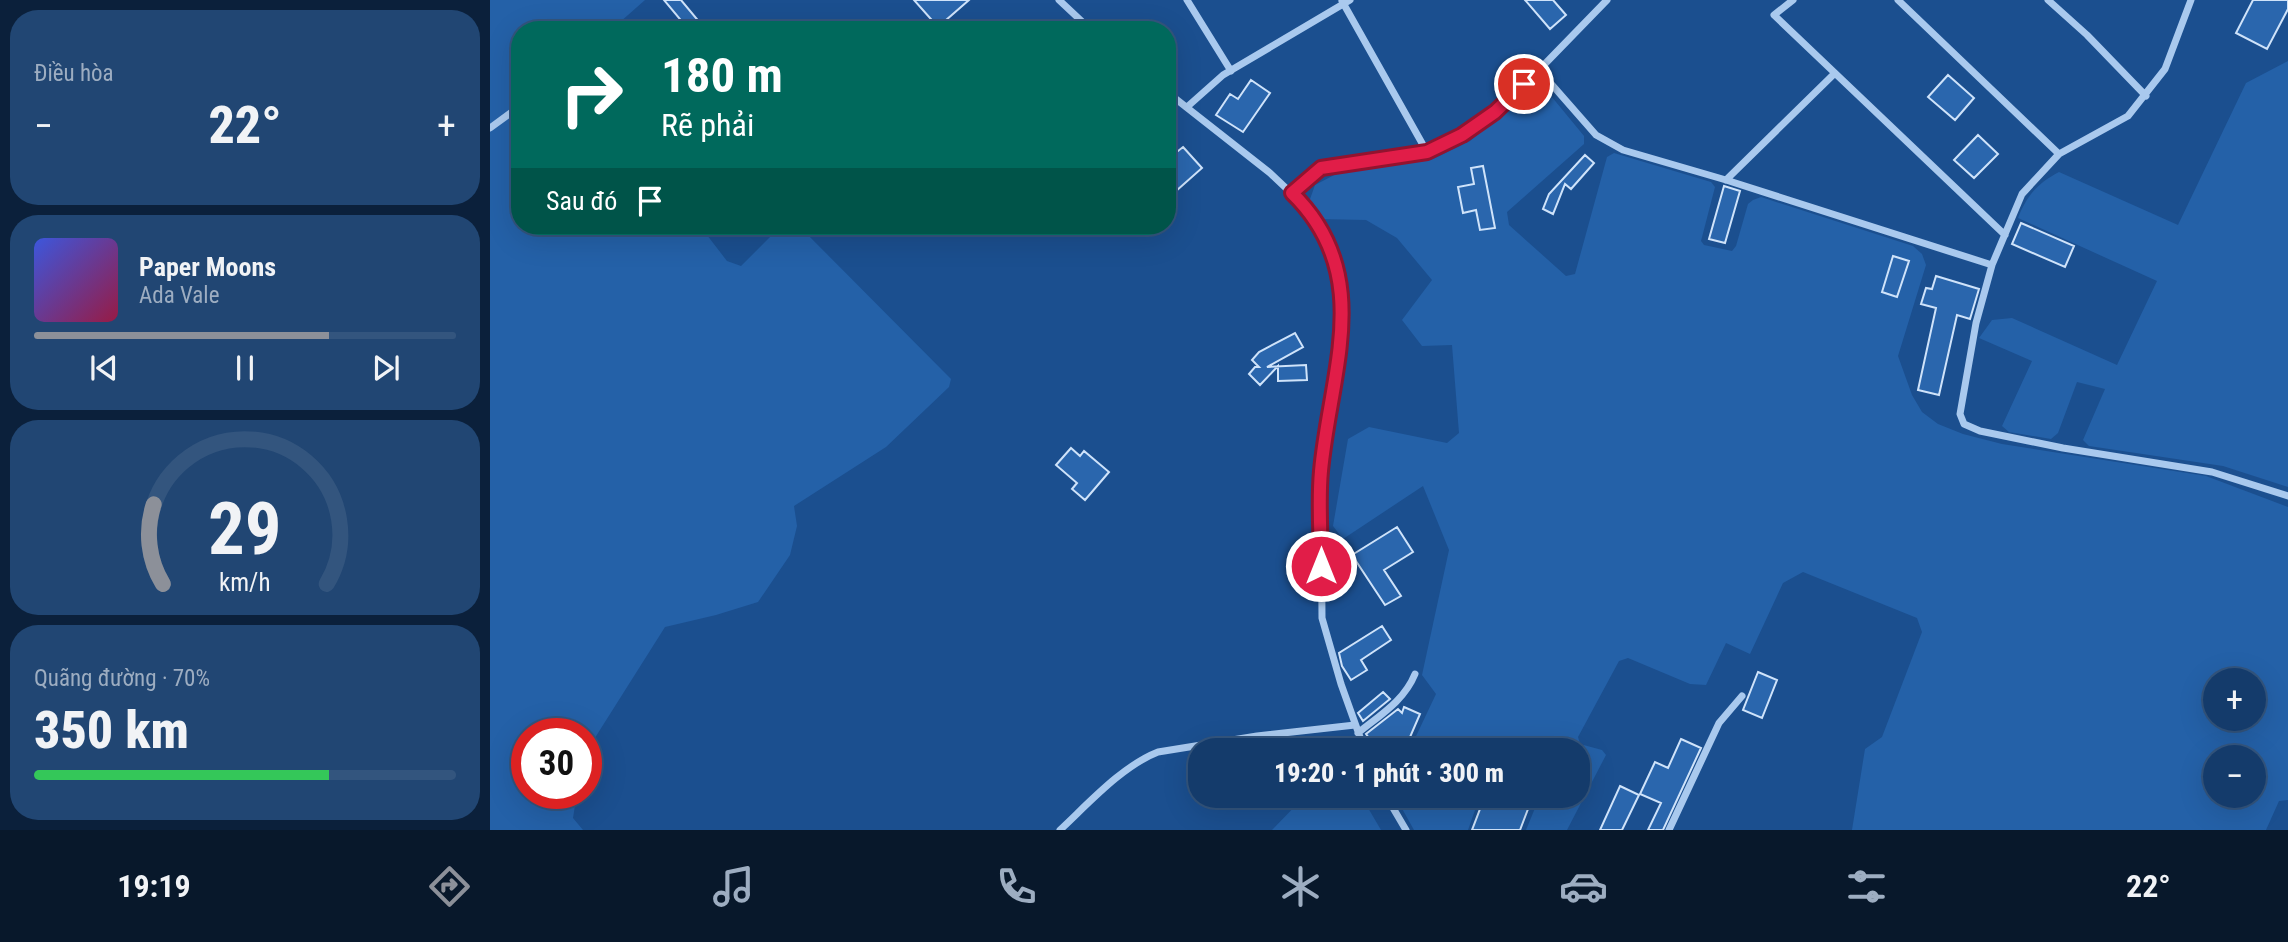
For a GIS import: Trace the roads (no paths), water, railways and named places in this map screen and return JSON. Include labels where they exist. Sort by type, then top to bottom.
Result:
[{"type":"street","points":[[1059,0],[1081,21]]},
{"type":"street","points":[[1187,0],[1231,71]]},
{"type":"street","points":[[1292,193],[1321,168],[1427,152],[1462,135],[1495,112],[1607,0]]},
{"type":"street","points":[[1793,0],[1774,15],[2005,234]]},
{"type":"street","points":[[1898,0],[2059,154]]},
{"type":"street","points":[[2048,0],[2087,35],[2146,96]]},
{"type":"street","points":[[2191,0],[2165,69],[2146,96],[2120,122],[2059,154],[2022,194],[1992,265],[1976,323],[1960,414],[1964,424],[1980,431],[2063,448],[2211,472],[2288,496]]},
{"type":"street","points":[[1186,107],[1231,71],[1345,1],[1427,152]]},
{"type":"street","points":[[1539,70],[1596,135],[1623,150],[1992,265]]},
{"type":"street","points":[[1726,180],[1834,74]]},
{"type":"street","points":[[1176,99],[1292,193],[1307,208],[1332,253],[1342,290],[1337,379],[1321,472],[1322,618],[1360,738]]},
{"type":"street","points":[[490,128],[511,113]]},
{"type":"street","points":[[1060,830],[1145,757],[1158,752],[1257,736],[1357,729],[1400,698],[1409,689],[1415,674]]},
{"type":"street","points":[[1669,830],[1719,723],[1742,696]]},
{"type":"street","points":[[1393,808],[1406,830]]}]
